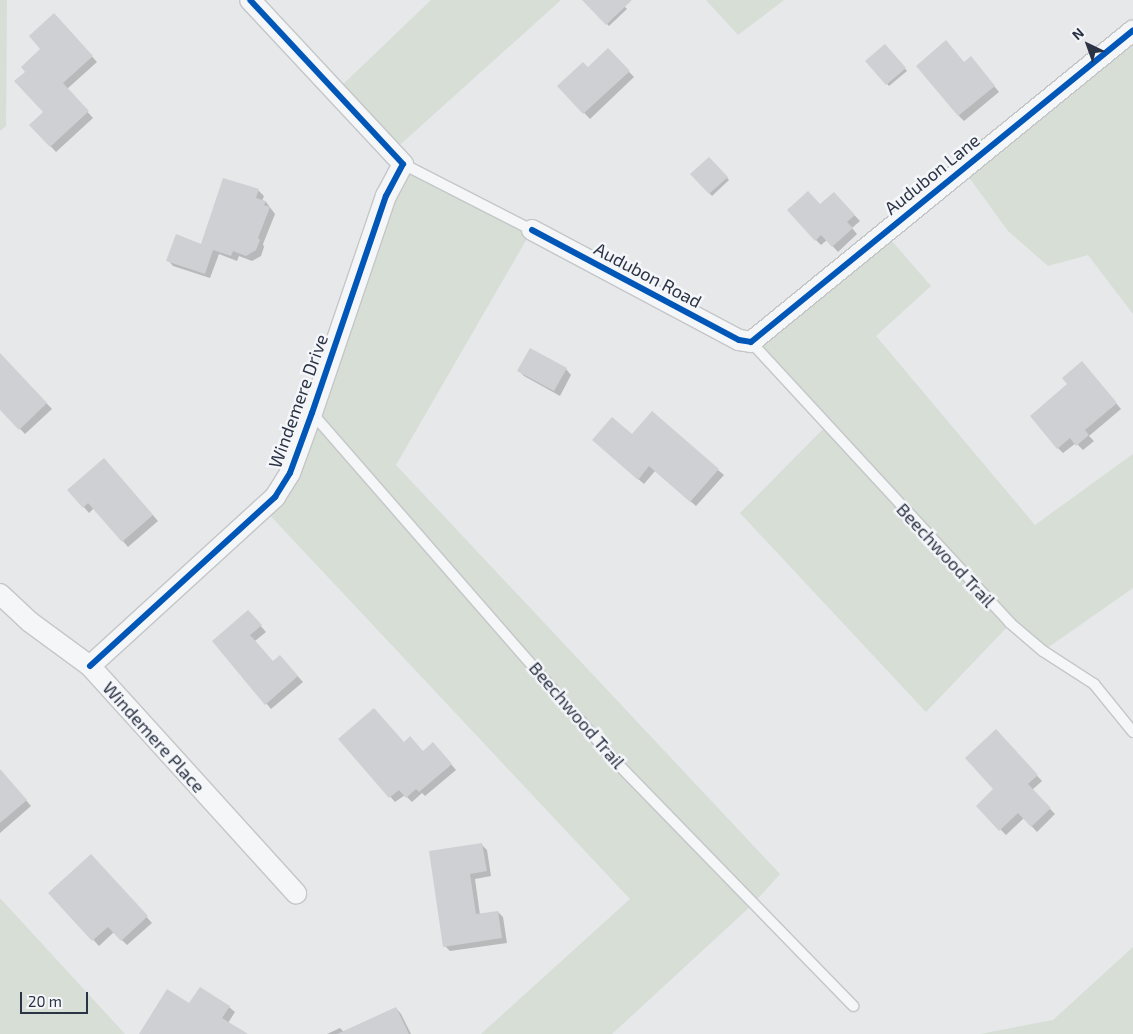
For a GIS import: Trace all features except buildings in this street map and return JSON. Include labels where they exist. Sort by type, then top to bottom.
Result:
[{"type":"street","name":"Audubon Road","points":[[250,0],[403,164]]},
{"type":"street","name":"Audubon Lane","points":[[751,342],[1133,30]]},
{"type":"street","name":"Windemere Drive","points":[[90,666],[275,497],[290,473],[386,196],[403,164]]},
{"type":"street","name":"Audubon Road","points":[[532,230],[739,340],[751,342]]},
{"type":"street","name":"Windemere Place","points":[[0,594],[30,622],[90,666],[296,893]]},
{"type":"lane","name":"Audubon Road","points":[[403,164],[532,230]]},
{"type":"lane","name":"Beechwood Trail","points":[[751,342],[1010,623],[1043,651],[1094,684],[1133,732]]},
{"type":"lane","name":"Beechwood Trail","points":[[312,414],[617,762],[853,1006]]},
{"type":"shaded area","points":[[0,0],[7,0],[6,126],[0,131]]},
{"type":"shaded area","points":[[431,0],[561,0],[392,152],[335,92]]},
{"type":"shaded area","points":[[706,0],[784,0],[738,35]]},
{"type":"shaded area","points":[[1133,30],[1133,314],[1088,255],[1048,266],[1008,231],[963,169]]},
{"type":"shaded area","points":[[403,164],[532,230],[396,465],[780,874],[753,904],[612,1034],[481,1034],[630,899],[264,509],[275,497]]},
{"type":"shaded area","points":[[885,233],[931,286],[876,336],[1035,525],[1133,454],[1133,588],[1043,651],[1010,624],[926,712],[740,513],[826,426],[751,342]]},
{"type":"shaded area","points":[[0,898],[125,1034],[0,1034]]},
{"type":"shaded area","points":[[1133,947],[1133,1034],[980,1034],[1053,1020]]},
{"type":"cycle path","points":[[90,666],[275,497],[290,473],[386,196],[403,164],[250,0]]},
{"type":"cycle path","points":[[532,230],[739,340],[751,342],[1133,30]]}]
